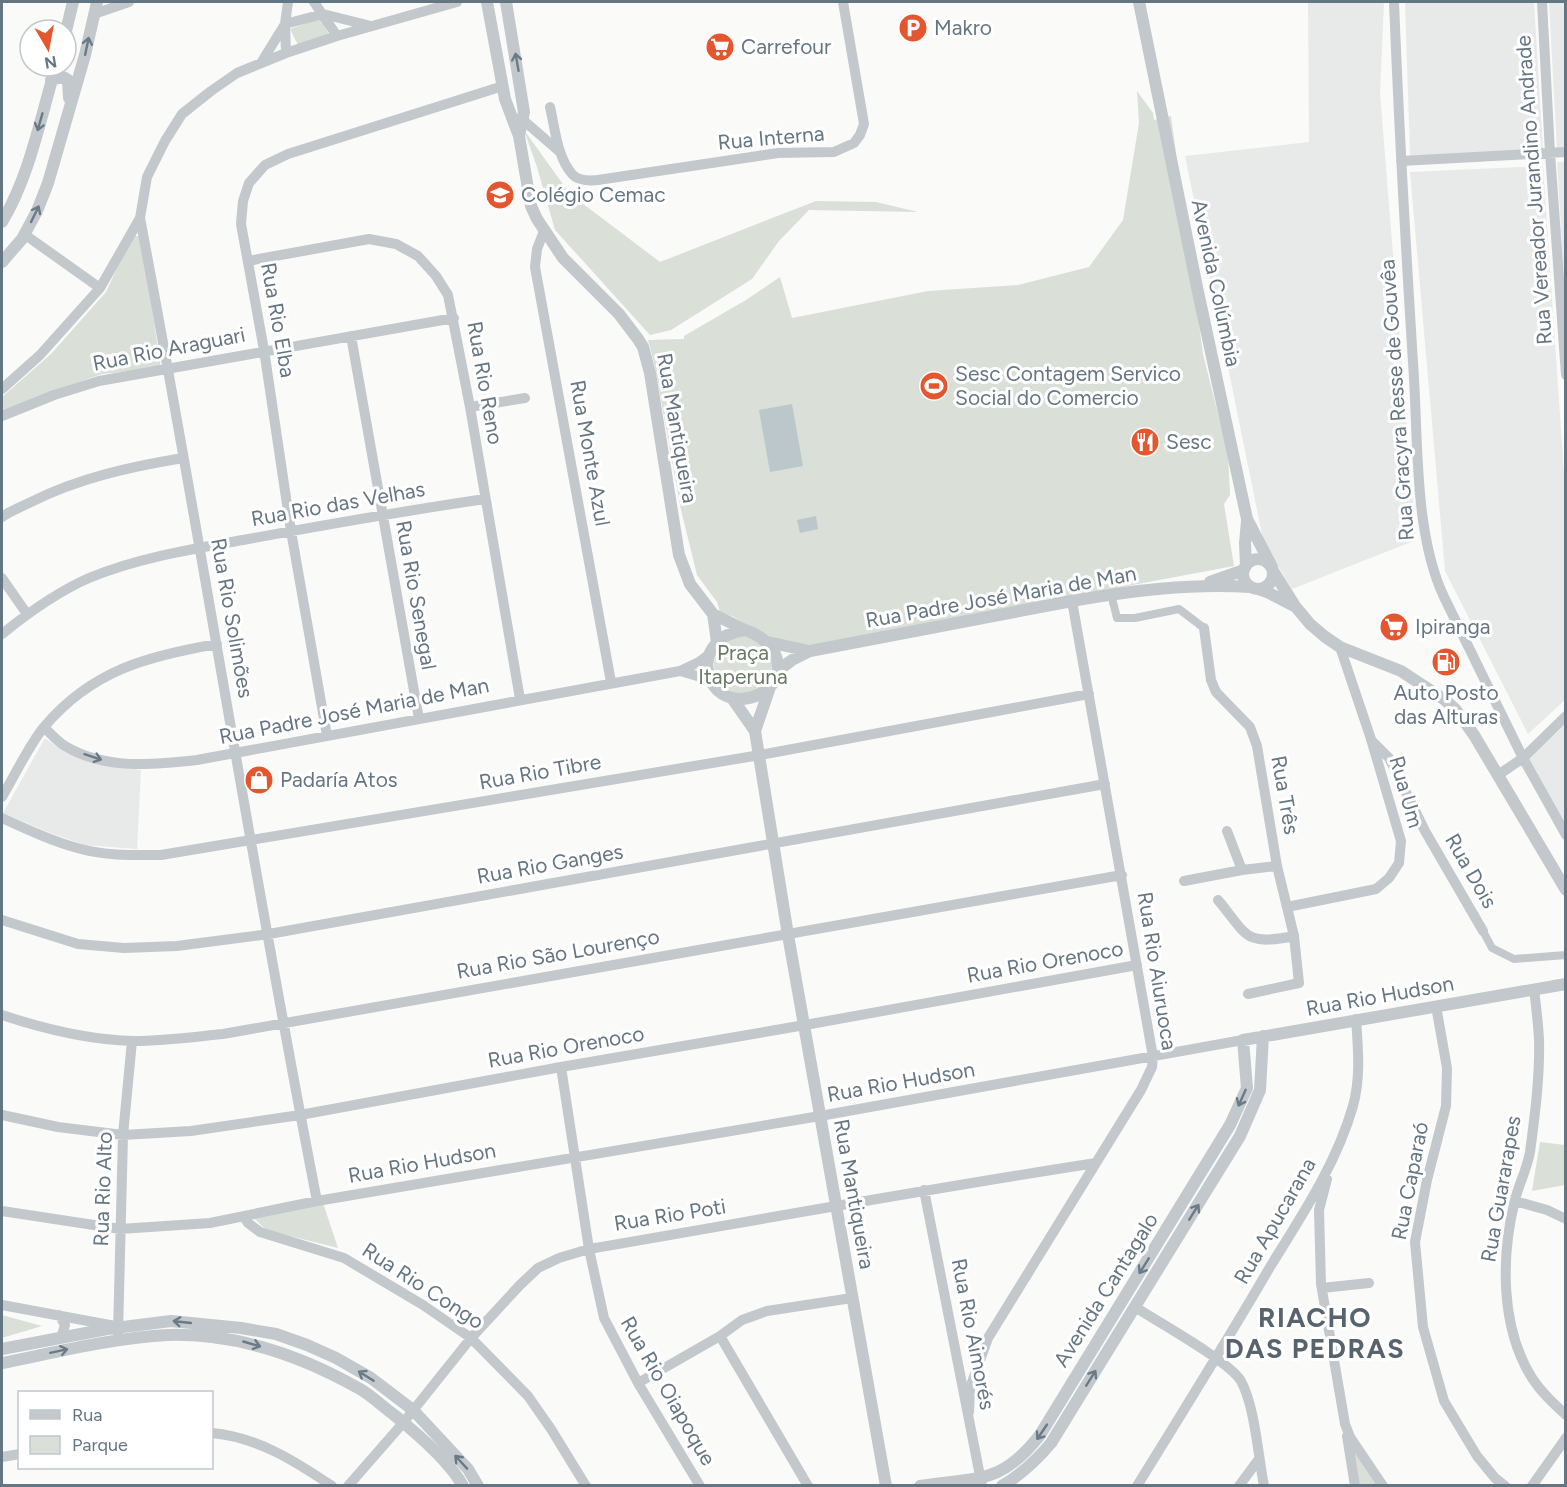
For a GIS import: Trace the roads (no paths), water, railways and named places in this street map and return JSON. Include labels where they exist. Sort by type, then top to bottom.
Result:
[{"type":"street","points":[[69,18],[73,2]]},
{"type":"street","points":[[2,262],[24,234],[37,211],[48,183],[85,55],[95,8],[129,2]]},
{"type":"street","points":[[286,53],[285,24],[288,2]]},
{"type":"street","points":[[314,2],[337,36]]},
{"type":"street","points":[[2,389],[40,355],[100,288],[140,218],[147,177],[182,114],[237,73],[261,63],[337,36],[457,2]]},
{"type":"street","name":"Rua Mantiqueira","points":[[487,2],[503,86],[519,136],[531,206],[544,231],[563,258],[619,315],[643,347],[650,374],[679,555],[690,584],[712,614],[717,642]]},
{"type":"street","name":"Rua Mantiqueira","points":[[506,2],[519,75],[523,120],[519,136]]},
{"type":"street","name":"Rua Interna","points":[[550,107],[560,152],[572,174],[584,180],[778,153],[834,152],[846,148],[860,135],[864,124],[843,2]]},
{"type":"street","name":"Avenida Colúmbia","points":[[1139,2],[1198,292],[1248,519],[1272,569]]},
{"type":"street","name":"Rua Gracyra Resse de Gouvêa","points":[[1394,2],[1421,491],[1428,551],[1439,588],[1523,758],[1566,835]]},
{"type":"street","name":"Rua Vereador Jurandino Andrade","points":[[1542,2],[1566,375]]},
{"type":"street","points":[[261,63],[285,24],[323,14],[372,26]]},
{"type":"street","points":[[2,222],[14,202],[25,175],[51,80],[63,77],[68,80],[70,87],[67,117]]},
{"type":"street","name":"Rua Rio Elba","points":[[327,736],[291,531],[264,350],[242,224],[243,201],[249,183],[265,165],[288,154],[503,86]]},
{"type":"street","points":[[510,113],[523,120]]},
{"type":"street","name":"Rua Interna","points":[[523,120],[560,152]]},
{"type":"street","points":[[1401,161],[1566,152]]},
{"type":"street","name":"Rua Rio Solimões","points":[[140,218],[316,1201]]},
{"type":"street","name":"Rua Monte Azul","points":[[544,231],[537,249],[535,267],[611,682]]},
{"type":"street","points":[[24,234],[100,288]]},
{"type":"street","name":"Rua Rio Reno","points":[[248,261],[369,239],[396,244],[418,256],[436,276],[448,295],[470,407],[520,699]]},
{"type":"street","name":"Rua Rio Araguari","points":[[2,416],[54,395],[99,381],[454,318]]},
{"type":"street","name":"Rua Rio Senegal","points":[[351,336],[419,720]]},
{"type":"street","points":[[470,407],[525,398]]},
{"type":"street","points":[[2,517],[84,479],[128,467],[183,458]]},
{"type":"street","name":"Rua Rio das Velhas","points":[[2,634],[27,614],[88,578],[124,566],[200,548],[291,531],[486,499]]},
{"type":"street","points":[[1248,519],[1245,543],[1245,581],[1254,588],[1270,584],[1272,569]]},
{"type":"street","points":[[1245,568],[1249,563],[1260,560],[1272,569],[1295,606],[1310,624],[1340,647],[1401,671],[1445,700],[1474,735],[1566,890]]},
{"type":"street","name":"Rua Padre José Maria de Man","points":[[1200,585],[1245,568]]},
{"type":"street","points":[[2,578],[27,614]]},
{"type":"street","name":"Rua Padre José Maria de Man","points":[[778,670],[810,651],[1111,594],[1200,585],[1254,588],[1268,592],[1295,606]]},
{"type":"street","points":[[1111,594],[1117,618],[1135,618],[1179,609],[1204,628]]},
{"type":"street","name":"Rua Rio Aiuruoca","points":[[969,1412],[970,1388],[988,1338],[1141,1090],[1152,1067],[1153,1057],[1122,875],[1072,601]]},
{"type":"street","name":"Rua Mantiqueira","points":[[712,614],[745,630]]},
{"type":"street","name":"Rua Três","points":[[1204,628],[1211,680],[1216,692],[1250,727],[1257,746],[1277,866],[1294,936],[1299,983],[1248,994]]},
{"type":"street","points":[[755,730],[770,687],[776,679],[778,670],[776,657],[767,642],[745,630],[733,632],[717,642],[707,662],[714,687],[732,698],[747,699],[770,687]]},
{"type":"street","name":"Rua Padre José Maria de Man","points":[[767,642],[810,651]]},
{"type":"street","points":[[2,797],[44,727],[78,694],[108,674],[144,660],[218,644]]},
{"type":"street","name":"Rua Um","points":[[1287,907],[1376,889],[1389,878],[1399,863],[1401,840],[1371,739],[1340,647]]},
{"type":"street","name":"Rua Padre José Maria de Man","points":[[44,727],[64,745],[95,759],[125,764],[159,764],[236,754],[680,670],[699,662],[711,653]]},
{"type":"street","name":"Rua Padre José Maria de Man","points":[[680,670],[711,680]]},
{"type":"street","name":"Rua Rio Tibre","points":[[2,818],[83,850],[122,855],[161,855],[760,755],[1089,694]]},
{"type":"street","name":"Rua Mantiqueira","points":[[732,698],[755,730],[760,755],[788,935],[886,1485]]},
{"type":"street","points":[[1498,775],[1523,758],[1566,716]]},
{"type":"street","name":"Rua Dois","points":[[1371,739],[1389,758],[1425,831],[1483,931]]},
{"type":"street","name":"Rua Rio Ganges","points":[[2,920],[78,944],[124,948],[177,946],[269,934],[1105,784]]},
{"type":"street","points":[[1227,831],[1242,870]]},
{"type":"street","points":[[1184,880],[1277,866]]},
{"type":"street","name":"Rua Rio São Lourenço","points":[[2,1015],[33,1026],[78,1035],[132,1041],[176,1040],[284,1023],[1122,875]]},
{"type":"street","points":[[1218,900],[1247,935],[1258,940],[1269,941],[1294,936]]},
{"type":"street","points":[[1483,931],[1492,948],[1514,959],[1566,955]]},
{"type":"street","name":"Rua Rio Orenoco","points":[[2,1115],[58,1127],[123,1135],[191,1131],[300,1115],[561,1066],[1137,965]]},
{"type":"street","name":"Rua Rio Hudson","points":[[244,1217],[316,1201],[820,1116],[1356,1019],[1566,984]]},
{"type":"street","name":"Rua Guararapes","points":[[1534,989],[1539,1036],[1539,1073],[1529,1156],[1515,1201],[1505,1264],[1512,1326],[1520,1355],[1547,1398],[1566,1415]]},
{"type":"street","name":"Rua Caparaó","points":[[1436,1006],[1447,1068],[1446,1106],[1430,1168],[1415,1242],[1423,1327],[1444,1401],[1477,1456],[1495,1478],[1505,1485]]},
{"type":"street","name":"Rua Apucarana","points":[[1137,1485],[1216,1359],[1331,1166],[1353,1107],[1357,1086],[1359,1062],[1356,1019]]},
{"type":"street","name":"Avenida Cantagalo","points":[[1002,1485],[1018,1476],[1036,1461],[1051,1443],[1240,1136],[1260,1090],[1263,1036]]},
{"type":"street","name":"Avenida Cantagalo","points":[[921,1485],[982,1482],[1006,1469],[1026,1453],[1040,1435],[1215,1152],[1247,1088],[1243,1040]]},
{"type":"street","name":"Rua Rio Alto","points":[[118,1334],[123,1135],[132,1041]]},
{"type":"street","name":"Rua Rio Oiapoque","points":[[561,1066],[589,1249],[604,1318],[638,1383],[700,1485]]},
{"type":"street","name":"Rua Rio Poti","points":[[348,1485],[403,1423],[471,1338],[538,1268],[589,1249],[924,1190],[1096,1163]]},
{"type":"street","points":[[1331,1166],[1319,1210],[1322,1288],[1355,1485]]},
{"type":"street","name":"Rua Rio Aimorés","points":[[924,1190],[982,1482]]},
{"type":"street","points":[[1515,1201],[1547,1210],[1566,1219]]},
{"type":"street","points":[[2,1211],[120,1229],[210,1224],[244,1217]]},
{"type":"street","name":"Rua Rio Congo","points":[[244,1217],[260,1232],[344,1258],[423,1305],[471,1338],[528,1396],[586,1485]]},
{"type":"street","points":[[1322,1288],[1370,1283]]},
{"type":"street","points":[[638,1383],[720,1336],[742,1320],[767,1311],[852,1298]]},
{"type":"street","points":[[2,1305],[59,1315],[118,1334]]},
{"type":"street","points":[[1135,1307],[1236,1374],[1249,1403],[1264,1485]]},
{"type":"street","points":[[59,1315],[65,1325],[61,1338]]},
{"type":"street","points":[[2,1363],[171,1321],[276,1334],[308,1345],[371,1378],[413,1410],[468,1469],[478,1485]]},
{"type":"street","points":[[2,1349],[61,1338],[118,1334],[205,1336],[239,1341],[270,1350],[299,1360],[361,1390],[432,1449],[463,1485]]},
{"type":"street","points":[[720,1336],[808,1485]]},
{"type":"street","points":[[1345,1424],[1350,1437],[1383,1485]]},
{"type":"street","points":[[213,1433],[232,1435],[271,1449],[300,1464],[332,1485]]},
{"type":"street","points":[[1532,1485],[1566,1438]]},
{"type":"street","points":[[2,1457],[18,1454]]},
{"type":"street","points":[[1239,1485],[1259,1459]]},
{"type":"place","name":"Makro","points":[[913,28]]},
{"type":"place","name":"Carrefour","points":[[720,47]]},
{"type":"place","name":"Colégio Cemac","points":[[500,195]]},
{"type":"place","name":"Sesc Contagem Servico Social do Comercio","points":[[934,386]]},
{"type":"place","name":"Sesc","points":[[1145,442]]},
{"type":"place","name":"Ipiranga","points":[[1394,627]]},
{"type":"place","name":"Auto Posto das Alturas","points":[[1446,662]]},
{"type":"place","name":"Padaría Atos","points":[[259,780]]},
{"type":"district","name":"RIACHO DAS PEDRAS","points":[[1315,1334]]},
{"type":"park label","name":"Praça Itaperuna","points":[[743,665]]}]
